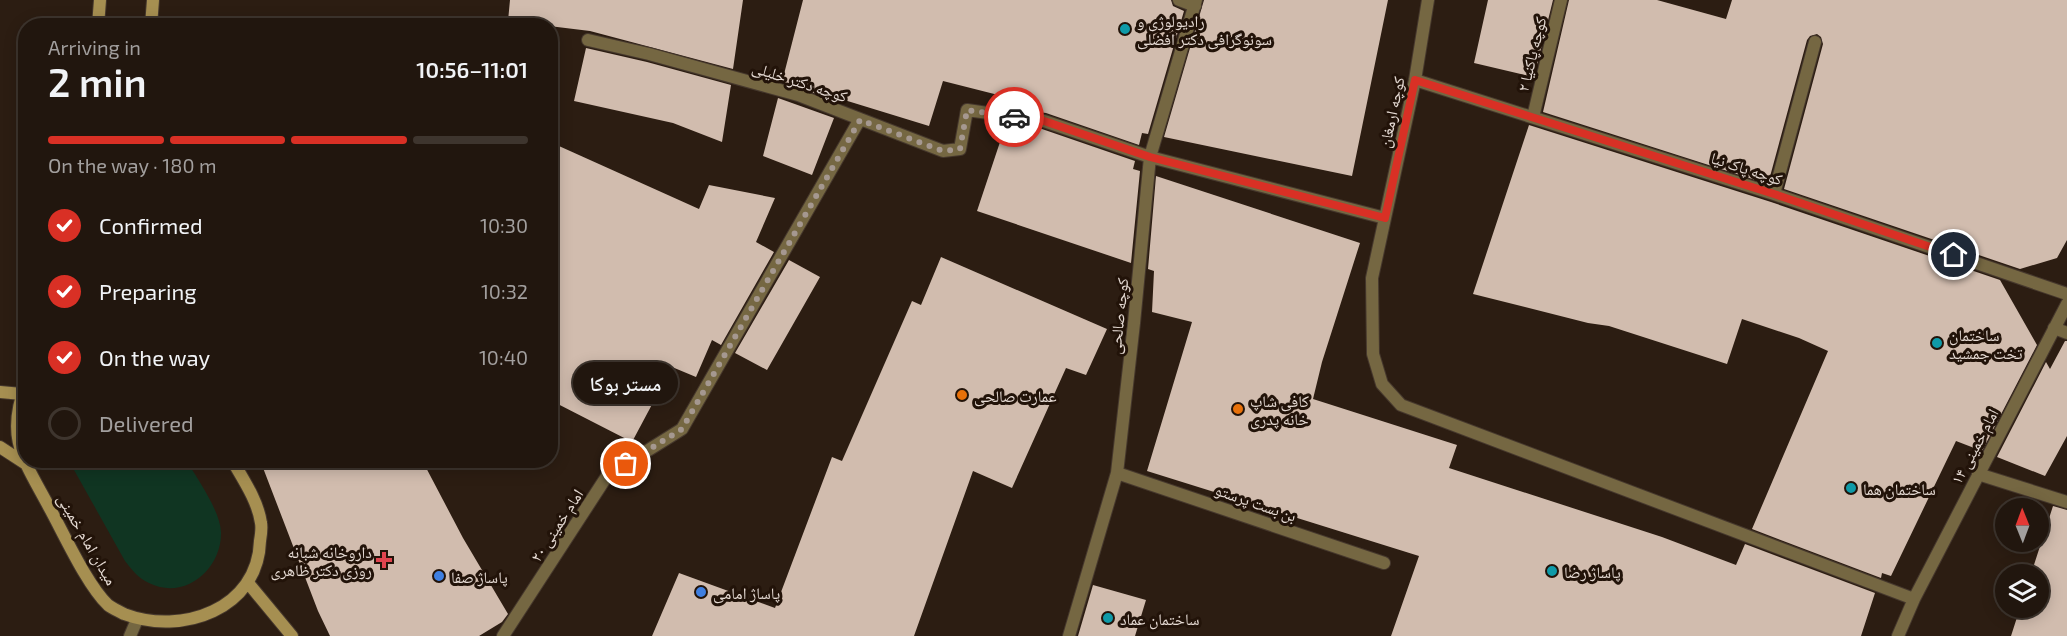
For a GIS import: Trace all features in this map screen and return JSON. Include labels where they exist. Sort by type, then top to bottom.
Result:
[{"type":"main road","points":[[99,18],[100,0]]},
{"type":"main road","points":[[152,18],[153,0]]},
{"type":"main road","points":[[0,392],[18,390]]},
{"type":"main road","name":"میدان امام خمینی","points":[[18,408],[16,415],[18,442]]},
{"type":"main road","points":[[0,447],[18,459]]},
{"type":"main road","name":"میدان امام خمینی","points":[[28,468],[91,583],[109,605],[136,622],[172,632],[200,623],[227,608],[249,584],[260,554],[261,522],[252,496],[236,468]]},
{"type":"main road","points":[[249,584],[292,636]]},
{"type":"street","points":[[1179,0],[1196,3]]},
{"type":"street","name":"کوچه ارمغان","points":[[1428,0],[1415,80],[1372,278],[1373,354],[1382,384],[1401,405],[1914,599]]},
{"type":"street","name":"کوچه پاکنیا ۲","points":[[1533,117],[1561,0]]},
{"type":"street","name":"کوچه صالحی","points":[[1070,636],[1117,473],[1150,157],[1196,3]]},
{"type":"street","name":"کوچه دکتر خلیلی","points":[[588,40],[650,54],[798,95],[943,151],[960,149],[967,110],[1044,121],[1150,157]]},
{"type":"street","points":[[1774,194],[1815,42]]},
{"type":"street","name":"کوچه پاک نیا","points":[[1415,80],[1774,194],[2067,294]]},
{"type":"street","name":"امام خمینی ۲۰","points":[[503,636],[607,476],[682,429],[860,120]]},
{"type":"street","points":[[1150,157],[1383,224]]},
{"type":"street","name":"امام خمینی ۱۴","points":[[1903,635],[1914,599],[2067,304]]},
{"type":"street","points":[[2054,328],[2067,333]]},
{"type":"street","name":"بن بست پرستو","points":[[1117,473],[1384,563]]},
{"type":"street","points":[[1978,474],[2067,502]]},
{"type":"street","points":[[130,636],[136,622]]},
{"type":"green space","points":[[73,468],[191,468],[220,523],[220,546],[208,569],[188,585],[176,588],[162,587],[142,579],[125,561]]},
{"type":"building","points":[[510,0],[743,0],[733,69],[590,31],[558,27],[558,18],[508,18]]},
{"type":"building","points":[[803,0],[1171,0],[1173,6],[1184,11],[1148,134],[1142,133],[1139,145],[1046,113],[1011,108],[1014,99],[943,81],[929,126],[841,99],[840,102],[782,82]]},
{"type":"building","points":[[1204,0],[1388,0],[1352,176],[1164,137]]},
{"type":"building","points":[[1488,0],[1553,0],[1534,77],[1474,63]]},
{"type":"building","points":[[1569,0],[1657,0],[1726,19],[1732,0],[2067,0],[2067,240],[2057,258],[2020,269],[1784,189],[1823,44],[1821,37],[1817,34],[1810,36],[1807,40],[1768,184],[1543,112]]},
{"type":"building","points":[[586,48],[731,85],[722,142],[673,123],[574,101]]},
{"type":"building","points":[[778,98],[834,118],[812,175],[763,156]]},
{"type":"building","points":[[1006,124],[1042,129],[1135,161],[1133,169],[1140,171],[1131,263],[977,211]]},
{"type":"building","points":[[1529,125],[1771,202],[2000,280],[2037,345],[1982,451],[1956,441],[1891,576],[1882,573],[1881,578],[1752,529],[1828,351],[1799,338],[1742,319],[1727,364],[1609,326],[1588,323],[1473,294]]},
{"type":"building","points":[[558,146],[699,209],[709,185],[775,198],[756,242],[774,252],[721,345],[712,340],[696,377],[672,367],[632,442],[558,404]]},
{"type":"building","points":[[1156,176],[1360,243],[1322,362],[1313,399],[1457,445],[1449,468],[1662,537],[1736,565],[1745,544],[1875,593],[1861,636],[1391,636],[1419,556],[1147,471],[1192,322],[1152,312],[1154,271],[1148,269]]},
{"type":"building","points":[[941,257],[1107,329],[1086,375],[1066,368],[1012,488],[973,471],[914,636],[652,636],[679,573],[775,608],[832,457],[842,461],[912,301],[921,305]]},
{"type":"building","points":[[789,260],[820,277],[767,370],[735,353]]},
{"type":"building","points":[[2067,341],[2067,436],[2045,476],[1997,457],[2046,362],[2050,369]]},
{"type":"building","points":[[263,468],[426,468],[463,538],[508,614],[502,622],[479,636],[330,636],[318,611]]},
{"type":"building","points":[[2053,506],[2067,510],[2067,636],[2011,636],[2017,618],[2049,618],[2049,564],[2034,564],[2038,552],[2049,552],[2049,518]]},
{"type":"building","name":"ساختمان عماد","points":[[1093,585],[1146,600],[1135,636],[1078,636]]},
{"type":"way so far","points":[[626,464],[682,429],[860,120],[943,151],[960,149],[967,110],[1014,117]]},
{"type":"place","name":"رادیولوژی و سونوگرافی دکتر افضلی","points":[[1125,29]]},
{"type":"place","name":"ساختمان تخت جمشید","points":[[1937,343]]},
{"type":"place","name":"عمارت صالحی","points":[[962,395]]},
{"type":"place","name":"کافی شاپ خانه پدری","points":[[1238,409]]},
{"type":"place","name":"مستر بوکا","points":[[626,464]]},
{"type":"place","name":"ساختمان هما","points":[[1851,488]]},
{"type":"place","name":"داروخانه شبانه روزی دکتر ظاهری","points":[[384,560]]},
{"type":"place","name":"پاساژ رضا","points":[[1552,571]]},
{"type":"place","name":"پاساژ صفا","points":[[439,576]]},
{"type":"place","name":"پاساژ امامی","points":[[701,592]]},
{"type":"place","name":"ساختمان عماد","points":[[1108,618]]},
{"type":"route","points":[[1014,117],[1044,121],[1150,157],[1385,218],[1415,80],[1774,194],[1954,255]]}]
